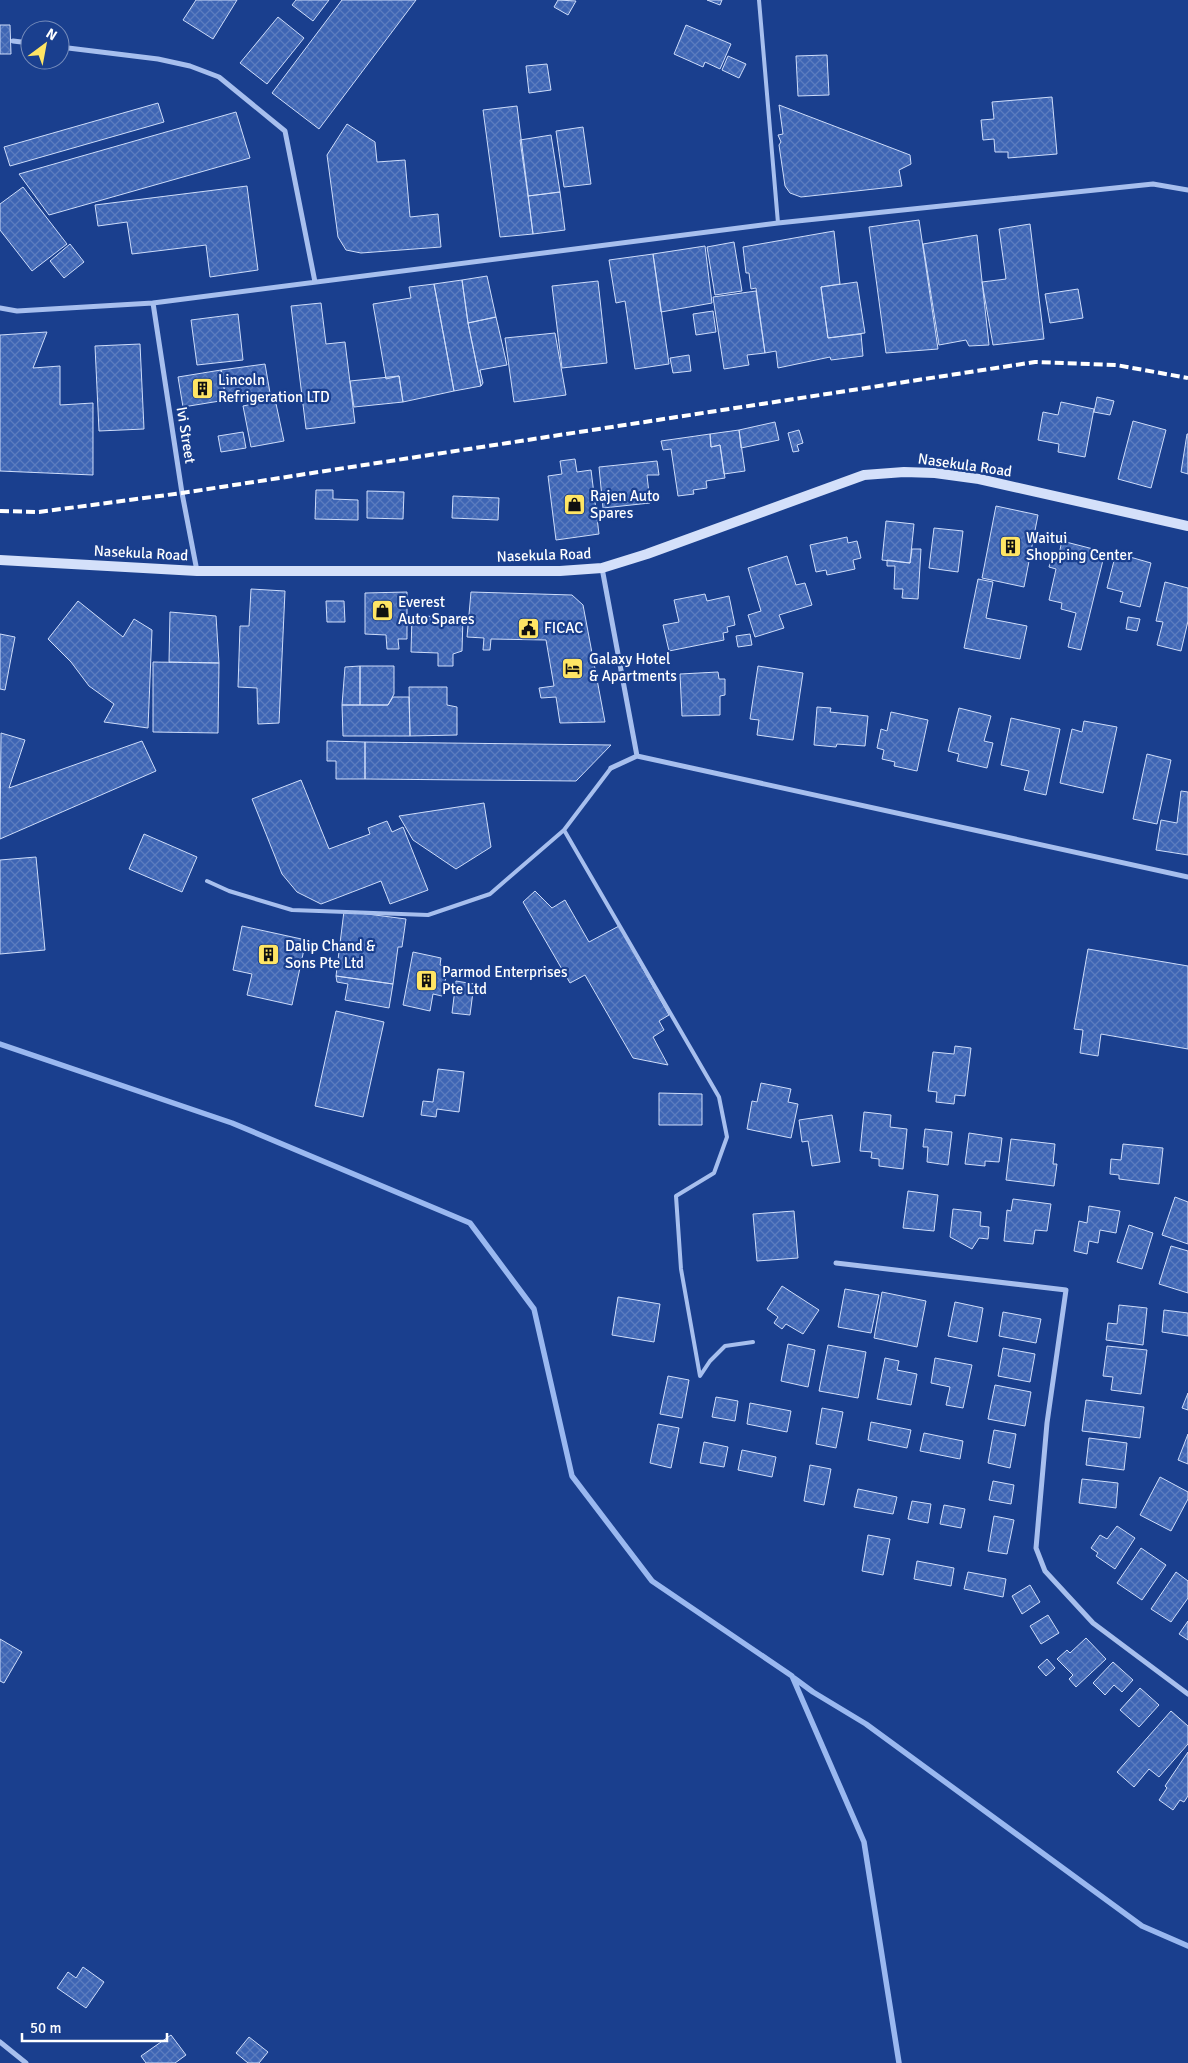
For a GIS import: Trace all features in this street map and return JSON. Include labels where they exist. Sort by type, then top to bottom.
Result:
[{"type":"main road","name":"Nasekula Road","points":[[0,560],[197,571],[560,571],[602,568],[647,554],[864,476],[904,472],[935,473],[979,479],[1188,526]]},
{"type":"street","points":[[13,41],[20,42]]},
{"type":"street","points":[[70,48],[158,59],[190,66],[220,78],[285,131],[315,282]]},
{"type":"street","points":[[0,308],[17,311],[153,303],[778,223],[1153,184],[1188,190]]},
{"type":"street","name":"Ivi Street","points":[[153,303],[182,492],[197,571]]},
{"type":"street","points":[[602,568],[637,756]]},
{"type":"street","points":[[611,768],[637,756],[1188,877]]},
{"type":"street","points":[[836,1264],[1066,1290],[1047,1423],[1036,1548],[1045,1571],[1093,1623],[1188,1694]]},
{"type":"street","points":[[0,2042],[26,2063]]},
{"type":"lane","points":[[759,0],[778,223]]},
{"type":"lane","points":[[207,881],[229,891],[292,910],[428,915],[490,894],[564,830],[611,768]]},
{"type":"lane","points":[[564,830],[719,1097],[727,1137],[714,1174],[676,1196],[681,1269],[700,1376],[710,1361],[725,1346],[753,1342]]},
{"type":"building","points":[[196,0],[237,0],[213,39],[183,20]]},
{"type":"building","points":[[296,0],[329,0],[313,21],[292,5]]},
{"type":"building","points":[[342,0],[416,0],[319,129],[272,93]]},
{"type":"building","points":[[558,0],[576,1],[568,15],[554,7]]},
{"type":"building","points":[[707,0],[722,0],[720,5]]},
{"type":"building","points":[[278,17],[304,38],[267,84],[240,63]]},
{"type":"building","points":[[0,25],[10,25],[11,54],[0,54]]},
{"type":"building","points":[[686,25],[731,44],[720,69],[705,62],[703,67],[674,54]]},
{"type":"building","points":[[827,55],[829,95],[798,96],[796,56]]},
{"type":"building","points":[[728,56],[746,64],[739,78],[722,70]]},
{"type":"building","points":[[547,64],[551,90],[529,93],[526,66]]},
{"type":"building","points":[[1052,97],[1057,154],[1008,158],[1008,152],[995,152],[994,139],[983,140],[981,120],[994,119],[992,102]]},
{"type":"building","points":[[158,103],[164,122],[10,166],[4,147]]},
{"type":"building","points":[[779,105],[910,155],[911,164],[899,170],[902,186],[801,197],[790,193],[785,186],[779,145],[781,142],[778,135],[783,134]]},
{"type":"building","points":[[517,106],[533,234],[500,237],[483,110]]},
{"type":"building","points":[[236,112],[250,158],[49,215],[19,174]]},
{"type":"building","points":[[347,124],[375,142],[377,162],[405,160],[410,217],[438,214],[441,247],[361,253],[346,250],[338,237],[327,155]]},
{"type":"building","points":[[583,127],[591,184],[564,187],[556,131]]},
{"type":"building","points":[[551,135],[560,192],[528,196],[520,140]]},
{"type":"building","points":[[247,186],[258,270],[210,277],[206,245],[132,254],[127,222],[98,226],[95,205]]},
{"type":"building","points":[[23,187],[67,244],[32,271],[0,230],[0,204]]},
{"type":"building","points":[[560,192],[565,230],[533,234],[528,196]]},
{"type":"building","points":[[919,220],[938,349],[886,353],[869,227]]},
{"type":"building","points":[[1030,224],[1044,339],[993,345],[982,282],[1006,279],[999,229]]},
{"type":"building","points":[[834,231],[840,284],[821,287],[828,338],[861,334],[863,356],[831,360],[830,357],[778,368],[776,351],[765,353],[756,288],[751,289],[749,273],[746,273],[743,247]]},
{"type":"building","points":[[977,235],[989,345],[969,346],[966,340],[939,345],[923,244]]},
{"type":"building","points":[[734,242],[742,291],[715,295],[707,247]]},
{"type":"building","points":[[70,244],[84,262],[64,278],[50,261]]},
{"type":"building","points":[[705,246],[712,303],[661,312],[653,254]]},
{"type":"building","points":[[653,254],[669,364],[635,369],[625,301],[616,303],[609,260]]},
{"type":"building","points":[[487,276],[496,317],[468,323],[462,280]]},
{"type":"building","points":[[462,280],[468,323],[481,386],[454,391],[434,284]]},
{"type":"building","points":[[598,281],[607,363],[562,368],[552,286]]},
{"type":"building","points":[[857,282],[865,333],[828,338],[821,287]]},
{"type":"building","points":[[434,284],[454,391],[403,402],[399,376],[386,379],[373,304],[411,298],[409,287]]},
{"type":"building","points":[[1078,289],[1083,318],[1050,323],[1045,294]]},
{"type":"building","points":[[756,291],[765,353],[747,355],[749,365],[724,369],[713,297]]},
{"type":"building","points":[[321,303],[326,344],[345,342],[355,423],[306,429],[291,306]]},
{"type":"building","points":[[713,311],[716,332],[696,335],[693,314]]},
{"type":"building","points":[[238,314],[243,360],[197,365],[191,320]]},
{"type":"building","points":[[496,317],[507,365],[480,370],[483,383],[481,386],[468,323]]},
{"type":"building","points":[[47,332],[33,368],[60,366],[60,405],[93,403],[93,475],[0,471],[0,335]]},
{"type":"building","points":[[555,333],[566,395],[514,402],[505,338]]},
{"type":"building","points":[[140,344],[144,429],[99,431],[95,346]]},
{"type":"building","points":[[689,355],[691,371],[673,373],[670,358]]},
{"type":"building","points":[[265,364],[270,393],[226,400],[221,370]]},
{"type":"building","name":"Lincoln Refrigeration LTD","points":[[221,370],[226,400],[183,407],[178,377]]},
{"type":"building","points":[[399,376],[403,402],[354,407],[350,381]]},
{"type":"building","points":[[1097,397],[1114,401],[1110,415],[1094,412]]},
{"type":"building","points":[[275,399],[284,441],[251,447],[243,406]]},
{"type":"building","points":[[1061,402],[1094,409],[1085,457],[1058,452],[1059,444],[1038,440],[1043,412],[1058,415]]},
{"type":"building","points":[[1133,421],[1166,430],[1151,488],[1118,479]]},
{"type":"building","points":[[775,422],[779,440],[741,448],[739,430]]},
{"type":"building","points":[[739,430],[745,471],[724,474],[720,445],[711,447],[710,434]]},
{"type":"building","points":[[799,430],[803,443],[797,445],[799,451],[793,452],[788,433]]},
{"type":"building","points":[[243,432],[246,448],[221,452],[218,436]]},
{"type":"building","points":[[710,434],[711,447],[720,445],[725,478],[706,481],[707,488],[693,490],[694,494],[678,496],[671,449],[663,450],[661,441]]},
{"type":"building","points":[[1188,434],[1188,474],[1181,472]]},
{"type":"building","name":"Rajen Auto Spares","points":[[575,459],[577,472],[591,470],[599,534],[556,540],[548,476],[562,474],[560,461]]},
{"type":"building","points":[[657,461],[659,475],[647,475],[650,503],[603,508],[599,467]]},
{"type":"building","points":[[316,490],[333,490],[333,499],[358,500],[358,520],[315,519]]},
{"type":"building","points":[[367,491],[404,492],[403,519],[367,518]]},
{"type":"building","points":[[453,496],[499,498],[498,520],[452,518]]},
{"type":"building","name":"Waitui Shopping Center","points":[[996,506],[1038,515],[1024,587],[982,578]]},
{"type":"building","points":[[886,521],[914,524],[910,563],[882,560]]},
{"type":"building","points":[[934,528],[963,531],[958,572],[929,568]]},
{"type":"building","points":[[847,537],[848,543],[857,541],[861,558],[853,560],[855,569],[827,575],[826,570],[816,572],[810,545]]},
{"type":"building","points":[[1062,541],[1105,552],[1081,650],[1068,647],[1076,613],[1061,609],[1062,603],[1049,600],[1056,569],[1049,567],[1053,552],[1059,554]]},
{"type":"building","points":[[912,549],[921,549],[918,599],[902,598],[903,589],[894,589],[895,566],[887,566],[887,560],[910,563]]},
{"type":"building","points":[[1116,553],[1151,563],[1140,607],[1120,602],[1123,592],[1107,588]]},
{"type":"building","points":[[787,556],[796,585],[805,583],[812,605],[779,615],[784,628],[755,637],[748,615],[761,611],[748,568]]},
{"type":"building","points":[[978,579],[993,582],[986,618],[1027,626],[1020,659],[964,648]]},
{"type":"building","points":[[1165,582],[1188,588],[1188,621],[1181,651],[1157,645],[1163,622],[1156,621]]},
{"type":"building","points":[[251,589],[285,591],[279,723],[258,724],[257,688],[238,687],[240,626],[249,626]]},
{"type":"building","points":[[407,592],[407,639],[398,639],[399,649],[387,649],[386,635],[365,634],[365,593]]},
{"type":"building","name":"Galaxy Hotel & Apartments","points":[[471,592],[572,595],[583,605],[605,722],[560,723],[556,697],[541,698],[539,688],[554,686],[546,640],[491,639],[490,650],[483,650],[484,638],[467,637]]},
{"type":"building","points":[[705,594],[707,601],[729,596],[735,625],[727,627],[728,632],[723,633],[724,640],[669,651],[663,625],[679,622],[674,600]]},
{"type":"building","points":[[78,601],[123,637],[134,619],[152,630],[148,728],[104,722],[114,704],[89,686],[71,662],[48,639]]},
{"type":"building","points":[[326,601],[344,601],[345,622],[327,622]]},
{"type":"building","points":[[170,612],[216,616],[219,663],[169,662]]},
{"type":"building","points":[[412,616],[463,617],[462,651],[453,654],[453,666],[438,666],[438,653],[411,652]]},
{"type":"building","points":[[1128,617],[1140,619],[1137,631],[1126,629]]},
{"type":"building","points":[[0,634],[15,637],[5,690],[0,689]]},
{"type":"building","points":[[750,634],[752,645],[738,647],[736,636]]},
{"type":"building","points":[[153,662],[219,663],[218,733],[153,732]]},
{"type":"building","points":[[360,666],[360,705],[342,705],[345,667]]},
{"type":"building","points":[[360,666],[394,666],[394,694],[388,705],[360,705]]},
{"type":"building","points":[[758,666],[803,673],[793,740],[757,735],[759,720],[750,719]]},
{"type":"building","points":[[718,672],[719,679],[725,679],[725,695],[720,696],[720,715],[682,716],[680,674]]},
{"type":"building","points":[[409,687],[447,687],[447,705],[457,707],[457,735],[410,736]]},
{"type":"building","points":[[393,697],[409,697],[410,736],[343,736],[342,705],[388,705]]},
{"type":"building","points":[[817,707],[831,708],[830,712],[868,716],[865,746],[837,744],[836,747],[814,745]]},
{"type":"building","points":[[959,708],[991,716],[984,741],[993,743],[987,768],[957,761],[959,754],[948,751]]},
{"type":"building","points":[[891,712],[928,720],[917,771],[894,766],[895,762],[882,759],[884,750],[877,748],[881,729],[887,731]]},
{"type":"building","points":[[1011,718],[1060,729],[1046,795],[1024,790],[1029,771],[1001,765]]},
{"type":"building","points":[[1084,721],[1117,727],[1103,793],[1060,783],[1072,729],[1082,732]]},
{"type":"building","points":[[1,733],[25,740],[9,788],[142,741],[156,771],[0,839]]},
{"type":"building","points":[[327,741],[365,742],[365,779],[336,779],[336,761],[327,761]]},
{"type":"building","points":[[365,742],[611,745],[576,781],[365,779]]},
{"type":"building","points":[[1147,754],[1171,760],[1157,824],[1133,819]]},
{"type":"building","points":[[301,780],[329,849],[370,834],[368,828],[387,821],[392,832],[403,827],[428,890],[390,904],[381,881],[321,904],[297,892],[282,874],[252,799]]},
{"type":"building","points":[[1181,791],[1188,792],[1188,855],[1156,850],[1161,820],[1177,823]]},
{"type":"building","points":[[484,803],[491,847],[456,869],[413,840],[399,816]]},
{"type":"building","points":[[144,834],[197,857],[182,892],[129,869]]},
{"type":"building","points":[[36,857],[45,950],[0,954],[0,860]]},
{"type":"building","points":[[535,891],[552,908],[565,900],[589,942],[619,926],[669,1015],[659,1021],[664,1030],[653,1037],[668,1065],[633,1058],[585,975],[570,983],[523,902]]},
{"type":"building","points":[[344,911],[406,919],[402,947],[398,947],[393,984],[336,976]]},
{"type":"building","name":"Dalip Chand & Sons Pte Ltd","points":[[242,926],[306,940],[292,1005],[247,995],[252,974],[233,970]]},
{"type":"building","points":[[1088,949],[1188,966],[1188,1049],[1101,1034],[1098,1056],[1080,1053],[1083,1030],[1074,1029]]},
{"type":"building","name":"Parmod Enterprises Pte Ltd","points":[[413,952],[441,958],[440,965],[448,967],[442,996],[433,994],[430,1011],[403,1005]]},
{"type":"building","points":[[336,976],[393,984],[389,1008],[345,1000],[348,984],[337,982]]},
{"type":"building","points":[[456,981],[474,984],[470,1015],[452,1013]]},
{"type":"building","points":[[336,1011],[384,1022],[363,1117],[315,1106]]},
{"type":"building","points":[[955,1046],[971,1048],[965,1096],[955,1095],[954,1104],[936,1102],[937,1092],[928,1091],[933,1052],[954,1054]]},
{"type":"building","points":[[438,1069],[464,1072],[459,1112],[437,1109],[436,1117],[421,1115],[423,1101],[433,1102]]},
{"type":"building","points":[[761,1083],[791,1089],[788,1102],[798,1104],[791,1138],[747,1129],[752,1101],[757,1102]]},
{"type":"building","points":[[659,1093],[702,1094],[702,1125],[659,1125]]},
{"type":"building","points":[[864,1112],[891,1115],[890,1127],[907,1129],[903,1169],[879,1166],[879,1159],[871,1158],[872,1152],[860,1151]]},
{"type":"building","points":[[832,1115],[840,1162],[812,1166],[808,1141],[802,1142],[799,1120]]},
{"type":"building","points":[[925,1129],[952,1132],[948,1165],[927,1162],[928,1147],[923,1147]]},
{"type":"building","points":[[969,1133],[1002,1138],[999,1162],[985,1161],[985,1166],[965,1164]]},
{"type":"building","points":[[1011,1139],[1055,1144],[1053,1164],[1057,1164],[1054,1186],[1006,1180]]},
{"type":"building","points":[[1123,1144],[1163,1148],[1159,1184],[1119,1179],[1119,1175],[1110,1174],[1111,1159],[1121,1160]]},
{"type":"building","points":[[908,1191],[938,1195],[934,1231],[903,1228]]},
{"type":"building","points":[[1175,1197],[1188,1202],[1188,1244],[1162,1235]]},
{"type":"building","points":[[1013,1199],[1051,1204],[1047,1231],[1035,1230],[1033,1244],[1004,1241],[1007,1210],[1011,1211]]},
{"type":"building","points":[[1089,1206],[1120,1211],[1116,1233],[1100,1230],[1098,1243],[1089,1241],[1087,1254],[1074,1251],[1079,1221],[1087,1223]]},
{"type":"building","points":[[953,1209],[981,1212],[980,1226],[989,1227],[988,1239],[979,1238],[972,1249],[950,1237]]},
{"type":"building","points":[[794,1211],[798,1258],[757,1261],[753,1214]]},
{"type":"building","points":[[1129,1225],[1153,1233],[1142,1269],[1117,1262]]},
{"type":"building","points":[[1171,1246],[1188,1251],[1188,1293],[1159,1284]]},
{"type":"building","points":[[782,1286],[819,1310],[803,1334],[786,1324],[782,1329],[774,1323],[778,1317],[767,1309]]},
{"type":"building","points":[[845,1289],[879,1295],[871,1333],[838,1327]]},
{"type":"building","points":[[882,1292],[926,1301],[917,1347],[874,1338]]},
{"type":"building","points":[[618,1297],[660,1304],[654,1342],[612,1335]]},
{"type":"building","points":[[955,1302],[983,1308],[977,1342],[948,1336]]},
{"type":"building","points":[[1119,1305],[1147,1308],[1143,1345],[1106,1340],[1108,1323],[1117,1324]]},
{"type":"building","points":[[1164,1310],[1188,1313],[1188,1336],[1162,1332]]},
{"type":"building","points":[[1003,1312],[1041,1319],[1036,1343],[999,1336]]},
{"type":"building","points":[[788,1344],[815,1350],[808,1387],[781,1381]]},
{"type":"building","points":[[828,1345],[866,1352],[858,1398],[819,1391]]},
{"type":"building","points":[[1107,1346],[1147,1350],[1141,1394],[1111,1390],[1113,1377],[1103,1376]]},
{"type":"building","points":[[1003,1348],[1035,1354],[1030,1382],[998,1376]]},
{"type":"building","points":[[885,1358],[899,1361],[897,1370],[917,1374],[911,1405],[877,1399]]},
{"type":"building","points":[[935,1358],[972,1365],[963,1408],[946,1405],[950,1387],[931,1383]]},
{"type":"building","points":[[668,1376],[689,1380],[682,1418],[660,1414]]},
{"type":"building","points":[[995,1385],[1031,1392],[1025,1426],[988,1419]]},
{"type":"building","points":[[1188,1393],[1188,1410],[1182,1408]]},
{"type":"building","points":[[716,1397],[738,1401],[735,1421],[712,1417]]},
{"type":"building","points":[[1086,1400],[1144,1407],[1140,1438],[1082,1431]]},
{"type":"building","points":[[750,1403],[791,1411],[787,1432],[747,1424]]},
{"type":"building","points":[[822,1408],[843,1412],[836,1448],[816,1444]]},
{"type":"building","points":[[871,1422],[911,1430],[907,1448],[868,1440]]},
{"type":"building","points":[[658,1424],[679,1428],[671,1468],[650,1463]]},
{"type":"building","points":[[994,1430],[1016,1434],[1010,1468],[988,1463]]},
{"type":"building","points":[[924,1433],[963,1441],[960,1459],[920,1451]]},
{"type":"building","points":[[1188,1434],[1188,1464],[1178,1460]]},
{"type":"building","points":[[1089,1438],[1127,1443],[1124,1470],[1086,1465]]},
{"type":"building","points":[[704,1442],[728,1447],[724,1467],[700,1463]]},
{"type":"building","points":[[742,1450],[776,1457],[772,1477],[738,1470]]},
{"type":"building","points":[[810,1465],[831,1469],[824,1505],[804,1501]]},
{"type":"building","points":[[1160,1477],[1188,1492],[1188,1499],[1171,1531],[1140,1515]]},
{"type":"building","points":[[1082,1479],[1118,1483],[1116,1508],[1079,1503]]},
{"type":"building","points":[[993,1481],[1014,1485],[1011,1504],[989,1500]]},
{"type":"building","points":[[858,1489],[897,1497],[893,1514],[854,1507]]},
{"type":"building","points":[[912,1501],[931,1504],[928,1523],[908,1519]]},
{"type":"building","points":[[944,1505],[965,1509],[961,1528],[940,1524]]},
{"type":"building","points":[[994,1516],[1014,1520],[1007,1554],[988,1551]]},
{"type":"building","points":[[1117,1526],[1135,1538],[1115,1569],[1096,1556],[1098,1553],[1091,1548],[1100,1535],[1107,1539]]},
{"type":"building","points":[[868,1535],[890,1539],[883,1575],[862,1571]]},
{"type":"building","points":[[1141,1548],[1166,1565],[1142,1600],[1117,1583]]},
{"type":"building","points":[[917,1561],[954,1568],[951,1586],[914,1579]]},
{"type":"building","points":[[968,1572],[1006,1579],[1003,1597],[964,1589]]},
{"type":"building","points":[[1176,1572],[1188,1581],[1188,1598],[1171,1622],[1151,1609]]},
{"type":"building","points":[[1030,1585],[1040,1602],[1022,1614],[1012,1596]]},
{"type":"building","points":[[1048,1615],[1059,1633],[1041,1644],[1030,1626]]},
{"type":"building","points":[[1188,1621],[1188,1640],[1179,1634]]},
{"type":"building","points":[[1086,1638],[1106,1659],[1076,1687],[1069,1679],[1073,1675],[1057,1659],[1067,1650],[1070,1653]]},
{"type":"building","points":[[0,1639],[22,1652],[4,1683],[0,1681]]},
{"type":"building","points":[[1047,1659],[1055,1668],[1046,1676],[1038,1667]]},
{"type":"building","points":[[1113,1662],[1133,1680],[1122,1692],[1114,1685],[1105,1695],[1093,1683]]},
{"type":"building","points":[[1140,1688],[1159,1705],[1139,1727],[1120,1710]]},
{"type":"building","points":[[1171,1711],[1188,1726],[1188,1744],[1159,1777],[1149,1769],[1134,1787],[1117,1772]]},
{"type":"building","points":[[1188,1752],[1188,1796],[1184,1802],[1180,1800],[1173,1810],[1159,1800],[1167,1788],[1165,1786]]},
{"type":"building","points":[[83,1967],[104,1982],[86,2008],[57,1988],[68,1972],[76,1978]]},
{"type":"building","points":[[171,2035],[186,2055],[175,2063],[146,2063],[141,2056]]},
{"type":"building","points":[[249,2037],[268,2052],[259,2063],[248,2063],[236,2053]]},
{"type":"waterway","points":[[0,1044],[232,1123],[470,1223],[534,1309],[572,1476],[652,1581],[792,1676],[864,1842],[899,2063]]},
{"type":"waterway","points":[[794,1678],[813,1692],[866,1724],[1142,1926],[1188,1946]]},
{"type":"railway","points":[[0,511],[39,512],[182,493],[1035,362],[1116,365],[1188,378]]},
{"type":"place","name":"Lincoln Refrigeration LTD","points":[[202,389]]},
{"type":"place","name":"Rajen Auto Spares","points":[[574,505]]},
{"type":"place","name":"Waitui Shopping Center","points":[[1010,547]]},
{"type":"place","name":"Everest Auto Spares","points":[[382,611]]},
{"type":"place","name":"FICAC","points":[[528,628]]},
{"type":"place","name":"Galaxy Hotel & Apartments","points":[[573,668]]},
{"type":"place","name":"Dalip Chand & Sons Pte Ltd","points":[[269,955]]},
{"type":"place","name":"Parmod Enterprises Pte Ltd","points":[[426,981]]}]
